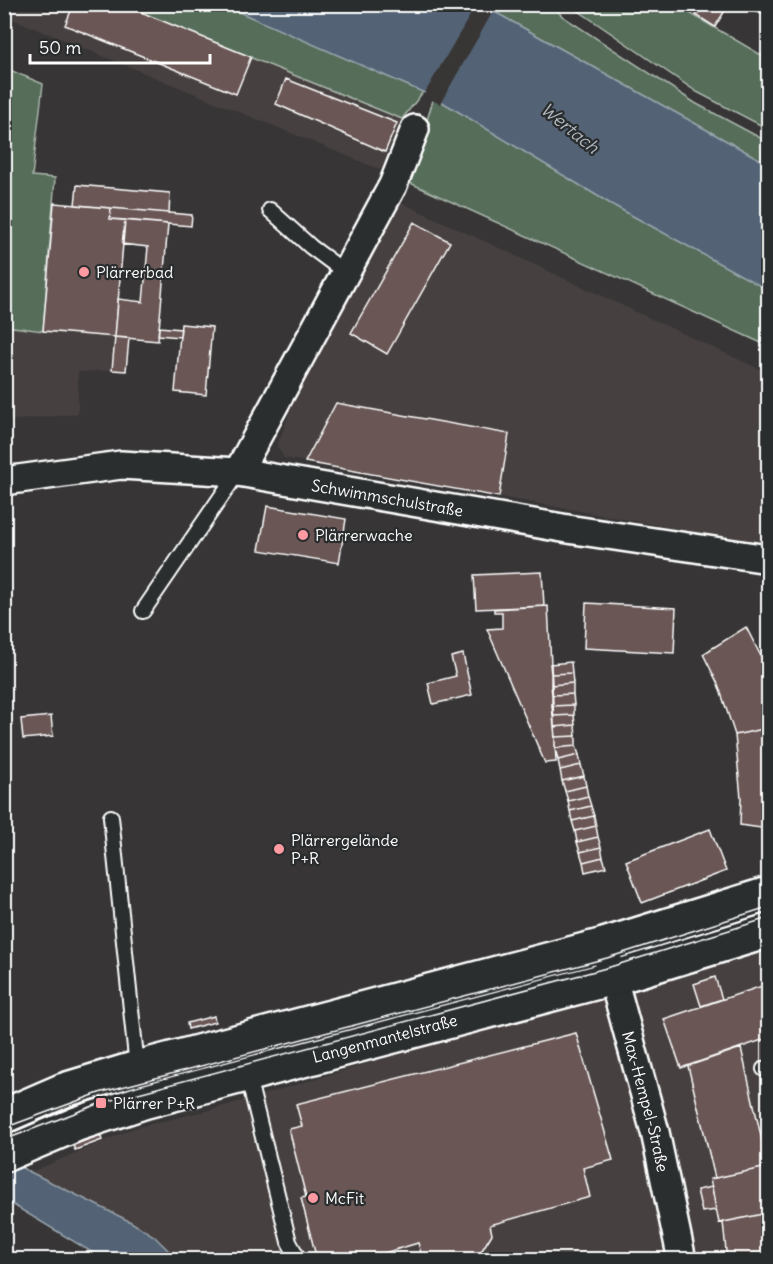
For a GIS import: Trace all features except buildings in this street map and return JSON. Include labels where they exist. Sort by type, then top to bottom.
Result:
[{"type":"main road","name":"Langenmantelstraße","points":[[243,1059],[768,894]]},
{"type":"main road","name":"Langenmantelstraße","points":[[4,1116],[64,1090],[140,1086],[243,1059],[613,978],[768,931]]},
{"type":"main road","name":"Langenmantelstraße","points":[[4,1155],[77,1124],[140,1086]]},
{"type":"street","points":[[238,472],[393,185],[415,129]]},
{"type":"street","name":"Schwimmschulstraße","points":[[4,481],[121,465],[238,472],[574,530],[768,558]]},
{"type":"street","name":"Max-Hempel-Straße","points":[[604,945],[655,1132],[682,1260]]},
{"type":"lane","points":[[270,210],[311,247],[346,273]]},
{"type":"lane","points":[[143,611],[238,472]]},
{"type":"lane","points":[[111,817],[140,1086]]},
{"type":"lane","points":[[243,1059],[289,1242],[298,1256]]},
{"type":"shaded area","points":[[4,5],[121,5],[402,119],[381,170],[5,16]]},
{"type":"shaded area","points":[[400,202],[768,373],[768,545],[284,458],[277,446],[299,388]]},
{"type":"shaded area","points":[[5,326],[114,337],[111,370],[78,372],[78,414],[5,421]]},
{"type":"shaded area","points":[[768,945],[768,1259],[177,1259],[154,1236],[131,1222],[31,1172],[134,1128],[214,1109]]},
{"type":"green space","points":[[121,5],[223,5],[423,92],[402,119]]},
{"type":"green space","points":[[497,5],[552,5],[562,16],[695,103],[768,142],[768,164],[493,11]]},
{"type":"green space","points":[[570,5],[676,5],[768,59],[768,129],[697,92]]},
{"type":"green space","points":[[5,68],[43,84],[32,176],[55,178],[43,331],[5,326]]},
{"type":"green space","points":[[434,97],[611,204],[768,290],[768,346],[408,182]]},
{"type":"water","name":"Wertach","points":[[223,5],[482,5],[768,164],[768,290],[611,204],[434,97]]},
{"type":"water","points":[[4,1159],[131,1222],[154,1236],[177,1259],[103,1259],[5,1200]]},
{"type":"pier","points":[[488,4],[495,8],[440,104],[423,96],[476,5]]},
{"type":"tram line","points":[[4,1128],[99,1093],[607,958],[768,907]]},
{"type":"tram line","points":[[4,1140],[101,1103],[610,967],[768,918]]},
{"type":"place","name":"Plärrerbad","points":[[84,272]]},
{"type":"place","name":"Plärrerwache","points":[[303,535]]},
{"type":"place","name":"Plärrergelände P+R","points":[[279,849]]},
{"type":"place","name":"Plärrer P+R","points":[[101,1103]]},
{"type":"place","name":"McFit","points":[[313,1198]]}]
